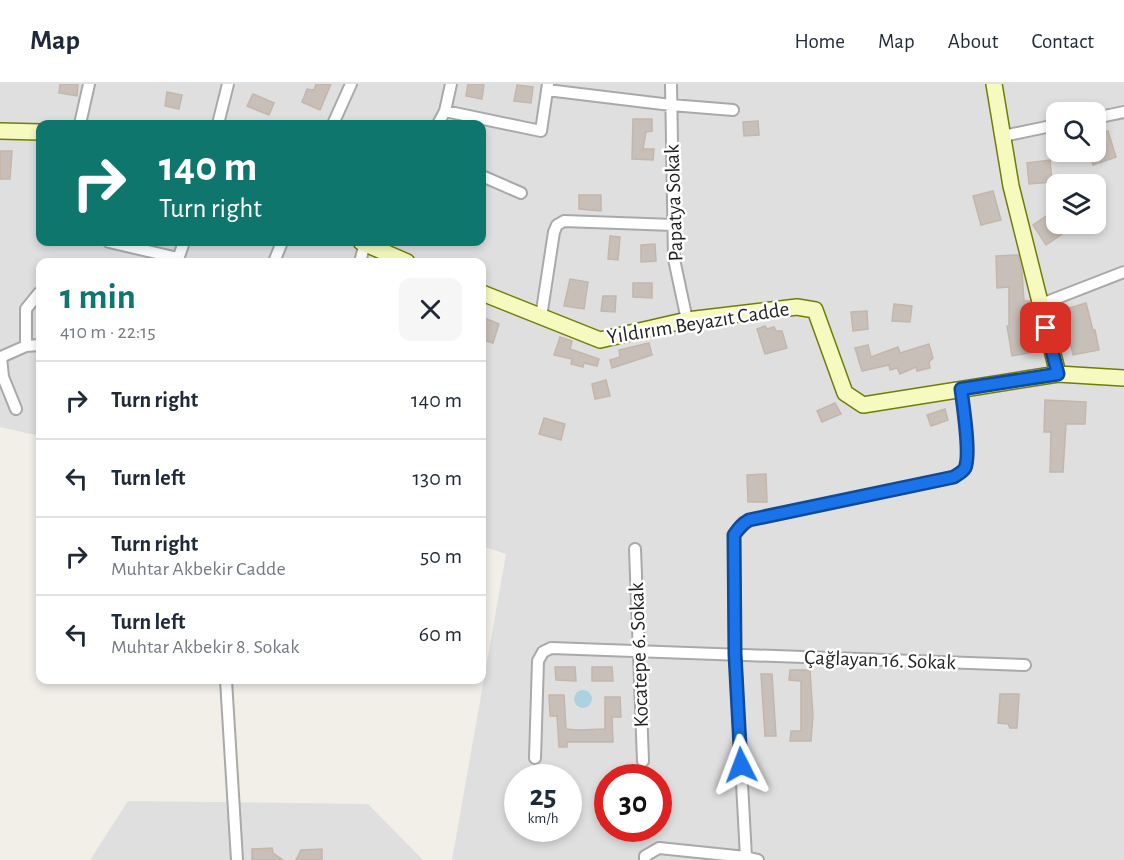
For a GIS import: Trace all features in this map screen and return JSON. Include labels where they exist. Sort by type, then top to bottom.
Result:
[{"type":"street","points":[[81,120],[89,84]]},
{"type":"street","points":[[219,120],[228,84]]},
{"type":"street","points":[[338,120],[351,84]]},
{"type":"street","points":[[440,120],[445,111],[451,84]]},
{"type":"street","name":"Papatya Sokak","points":[[671,84],[674,259],[687,320]]},
{"type":"street","points":[[994,84],[1011,186],[1058,374]]},
{"type":"street","points":[[445,111],[541,131],[547,87],[671,105],[734,110]]},
{"type":"street","points":[[1106,115],[1124,112]]},
{"type":"street","points":[[1003,136],[1046,127]]},
{"type":"street","points":[[0,131],[36,132]]},
{"type":"street","points":[[486,178],[521,193]]},
{"type":"street","points":[[542,317],[554,232],[557,225],[564,221],[673,225]]},
{"type":"street","points":[[124,246],[169,258]]},
{"type":"street","points":[[372,246],[398,258]]},
{"type":"street","points":[[1040,305],[1124,272]]},
{"type":"street","name":"Yıldırım Beyazıt Cadde","points":[[486,295],[600,340],[687,320],[797,307],[815,310],[845,393],[862,405],[961,389]]},
{"type":"street","points":[[26,346],[26,309],[36,297]]},
{"type":"street","points":[[16,409],[3,377],[1,357],[26,346],[36,345]]},
{"type":"street","points":[[746,857],[735,654],[734,535],[739,528],[749,520],[961,473],[965,468],[967,451],[961,389],[1058,374],[1124,378]]},
{"type":"street","name":"Kocatepe 6. Sokak","points":[[635,549],[643,761]]},
{"type":"street","name":"Çağlayan 16. Sokak","points":[[535,758],[538,662],[543,652],[551,648],[1025,665]]},
{"type":"street","points":[[226,684],[237,860]]},
{"type":"street","points":[[645,860],[645,856],[659,848],[758,860]]},
{"type":"shaded area","points":[[0,84],[1124,84],[1124,860],[452,860],[483,684],[486,684],[486,667],[506,554],[486,547],[486,258],[36,258],[36,435],[0,427]]},
{"type":"shaded area","points":[[128,801],[368,804],[423,860],[90,860]]},
{"type":"water","points":[[583,690],[591,695],[592,699],[587,707],[583,708],[575,703],[574,699],[579,691]]},
{"type":"building","points":[[60,84],[78,84],[77,96],[59,93]]},
{"type":"building","points":[[316,84],[331,84],[320,110],[302,102],[307,89],[314,90]]},
{"type":"building","points":[[468,84],[484,84],[482,99],[466,96]]},
{"type":"building","points":[[517,85],[533,87],[531,103],[514,101]]},
{"type":"building","points":[[167,92],[182,95],[179,109],[165,106]]},
{"type":"building","points":[[253,94],[274,103],[269,115],[247,106]]},
{"type":"building","points":[[633,119],[652,119],[652,131],[646,132],[643,149],[654,149],[653,160],[632,159]]},
{"type":"building","points":[[758,121],[759,135],[744,136],[743,122]]},
{"type":"building","points":[[1108,131],[1116,157],[1106,160],[1106,132]]},
{"type":"building","points":[[0,151],[12,151],[10,179],[0,179]]},
{"type":"building","points":[[1050,162],[1051,174],[1046,174],[1046,183],[1029,184],[1027,163]]},
{"type":"building","points":[[993,191],[1001,220],[981,225],[973,196]]},
{"type":"building","points":[[579,195],[601,195],[601,211],[579,209]]},
{"type":"building","points":[[1046,216],[1046,234],[1062,234],[1046,245],[1033,225]]},
{"type":"building","points":[[610,236],[620,237],[618,260],[608,259]]},
{"type":"building","points":[[655,244],[656,261],[641,262],[641,245]]},
{"type":"building","points":[[1018,255],[1024,301],[1030,301],[1033,314],[1033,316],[1028,316],[1034,352],[1012,356],[1007,326],[1009,326],[1009,287],[997,288],[996,256]]},
{"type":"building","points":[[570,279],[588,282],[584,309],[564,306]]},
{"type":"building","points":[[633,283],[652,283],[652,298],[633,297]]},
{"type":"building","points":[[603,296],[616,296],[615,312],[601,311]]},
{"type":"building","points":[[1086,303],[1099,350],[1073,355],[1063,310]]},
{"type":"building","points":[[894,304],[912,306],[910,322],[892,321]]},
{"type":"building","points":[[867,311],[868,329],[853,331],[851,312]]},
{"type":"building","points":[[486,319],[499,324],[493,343],[486,341]]},
{"type":"building","points":[[765,326],[767,329],[774,327],[776,331],[782,331],[787,348],[765,354],[757,329]]},
{"type":"building","points":[[560,337],[572,341],[570,349],[599,359],[597,366],[584,363],[583,367],[571,364],[572,359],[554,355]]},
{"type":"building","points":[[649,343],[652,355],[612,368],[610,360],[620,357],[619,350]]},
{"type":"building","points":[[929,344],[933,358],[929,362],[930,368],[917,371],[916,367],[900,374],[897,368],[890,370],[889,365],[862,371],[855,348],[868,345],[871,357],[898,347],[900,353]]},
{"type":"building","points":[[606,380],[610,396],[595,399],[592,384]]},
{"type":"building","points":[[1045,400],[1086,402],[1085,424],[1066,424],[1063,472],[1050,472],[1051,432],[1044,432]]},
{"type":"building","points":[[835,403],[841,414],[822,422],[817,411]]},
{"type":"building","points":[[945,409],[948,420],[931,426],[927,415]]},
{"type":"building","points":[[544,418],[565,424],[561,440],[539,434]]},
{"type":"building","points":[[766,474],[767,502],[748,502],[747,475]]},
{"type":"building","points":[[555,667],[575,667],[576,681],[556,680]]},
{"type":"building","points":[[592,667],[612,667],[613,681],[592,681]]},
{"type":"building","points":[[790,670],[810,670],[813,716],[811,741],[790,741],[791,731],[801,731],[801,681],[789,680]]},
{"type":"building","points":[[761,674],[772,674],[776,736],[765,736]]},
{"type":"building","points":[[1000,694],[1019,694],[1017,728],[998,723]]},
{"type":"building","points":[[549,695],[564,695],[566,729],[578,730],[605,729],[605,697],[620,697],[621,717],[612,717],[613,742],[567,742],[567,747],[559,747],[557,716],[550,716]]},
{"type":"building","points":[[272,848],[273,853],[283,860],[252,860],[252,849]]},
{"type":"building","points":[[322,849],[322,860],[296,860],[301,850]]},
{"type":"route","points":[[741,765],[735,654],[734,535],[743,523],[749,520],[954,477],[961,473],[967,461],[961,389],[1058,374],[1046,328]]}]
